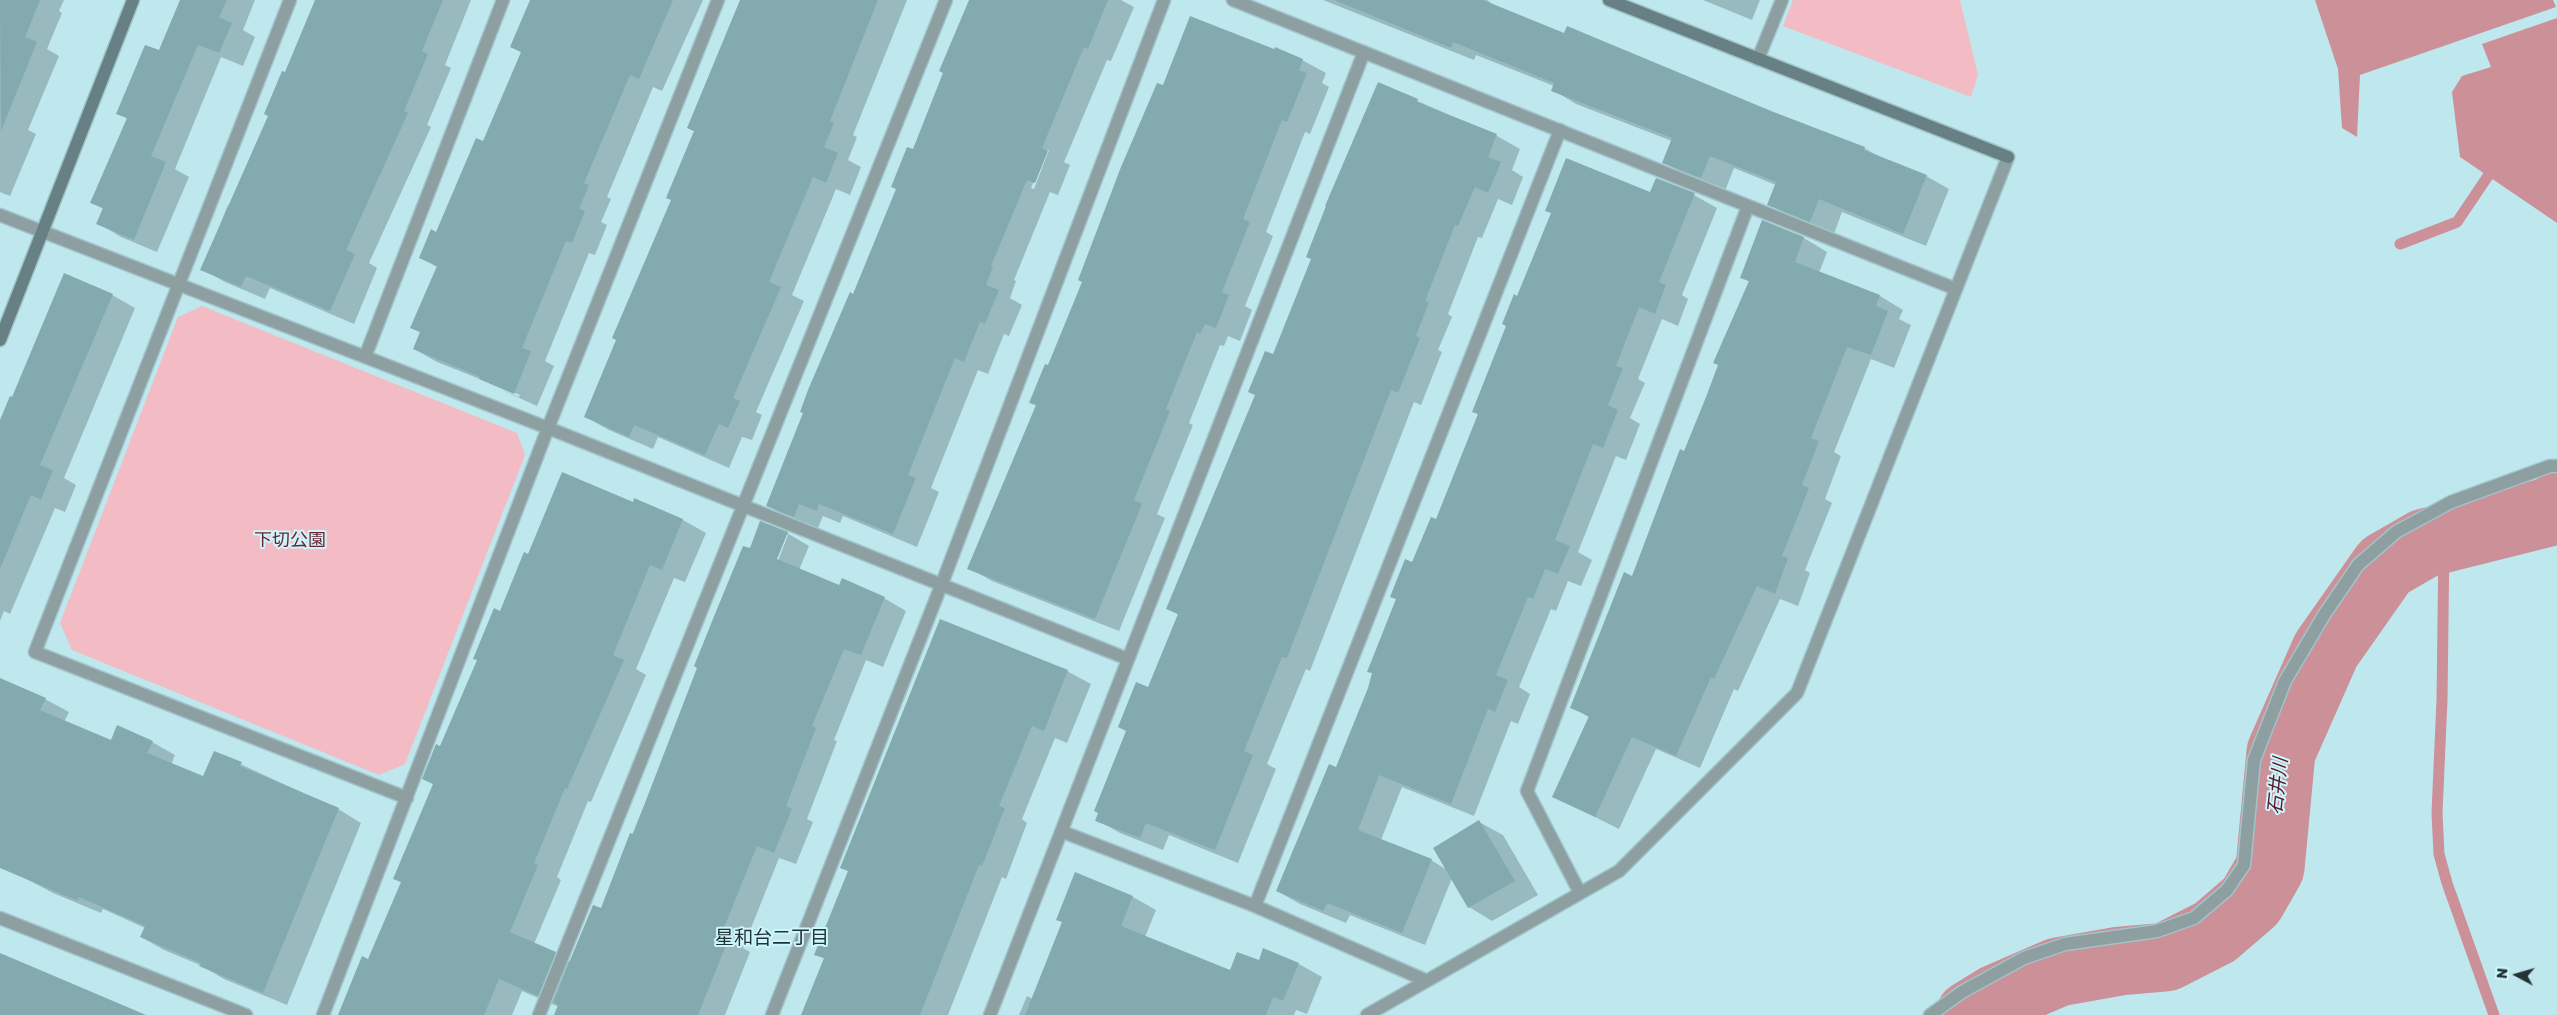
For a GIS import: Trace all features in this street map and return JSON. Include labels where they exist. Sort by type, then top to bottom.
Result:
[{"type":"street","points":[[0,340],[133,0]]},
{"type":"street","points":[[290,0],[35,652],[407,798]]},
{"type":"street","points":[[365,357],[503,0]]},
{"type":"street","points":[[323,1015],[548,428],[718,0]]},
{"type":"street","points":[[539,1015],[946,0]]},
{"type":"street","points":[[772,1015],[941,586],[1164,0]]},
{"type":"street","points":[[1233,0],[1956,289]]},
{"type":"street","points":[[1367,1015],[1425,980],[1619,871],[1797,693],[2008,158],[1609,0]]},
{"type":"street","points":[[1758,59],[1782,0]]},
{"type":"street","points":[[990,1015],[1063,832],[1128,659],[1364,52]]},
{"type":"street","points":[[1255,906],[1560,130]]},
{"type":"street","points":[[1580,893],[1527,791],[1748,206]]},
{"type":"street","points":[[0,215],[548,428],[1128,659]]},
{"type":"street","points":[[1930,1015],[1962,992],[2024,958],[2065,944],[2158,931],[2194,918],[2227,890],[2244,865],[2254,760],[2286,680],[2324,615],[2358,565],[2396,532],[2451,502],[2550,466],[2557,466]]},
{"type":"street","points":[[1063,832],[1255,906],[1425,980]]},
{"type":"street","points":[[0,918],[246,1015]]},
{"type":"green space","points":[[1793,0],[1960,0],[1978,75],[1971,97],[1783,26]]},
{"type":"green space","name":"下切公園","points":[[202,306],[517,433],[525,455],[405,764],[379,775],[72,650],[60,623],[178,317]]},
{"type":"shaded area","points":[[2315,0],[2553,0],[2556,7],[2360,75],[2357,137],[2342,128],[2338,69]]},
{"type":"shaded area","points":[[2557,18],[2557,223],[2460,157],[2452,92],[2462,76],[2491,67],[2482,44]]},
{"type":"building","points":[[0,0],[40,0],[25,37],[37,42],[1,131]]},
{"type":"building","points":[[180,0],[227,0],[219,17],[232,23],[219,53],[198,45],[151,156],[166,162],[134,240],[96,224],[103,208],[90,203],[127,118],[116,114],[145,45],[159,50]]},
{"type":"building","points":[[315,0],[443,0],[422,51],[428,54],[404,111],[408,113],[346,250],[355,254],[330,311],[246,276],[241,287],[200,270],[268,116],[264,114],[282,71],[285,72]]},
{"type":"building","points":[[530,0],[673,0],[639,79],[630,75],[584,183],[589,185],[579,209],[585,211],[572,243],[566,241],[522,348],[531,351],[514,394],[479,379],[480,377],[413,349],[420,332],[410,328],[437,266],[419,258],[431,229],[436,232],[476,138],[483,141],[521,52],[510,47]]},
{"type":"building","points":[[740,0],[878,0],[830,121],[834,123],[824,147],[838,153],[826,183],[813,177],[769,282],[781,287],[733,398],[740,401],[728,428],[719,424],[705,455],[634,425],[629,437],[584,417],[616,340],[612,338],[671,200],[666,198],[694,131],[687,128]]},
{"type":"building","points":[[969,0],[1108,0],[1088,49],[1084,47],[1042,148],[1048,151],[1035,183],[1027,180],[991,266],[993,267],[986,285],[999,290],[985,324],[980,322],[964,362],[955,358],[908,475],[916,478],[893,534],[819,504],[817,511],[799,504],[794,517],[766,506],[803,413],[800,412],[808,390],[850,292],[853,294],[896,189],[891,187],[907,147],[913,149],[943,73],[939,71]]},
{"type":"building","points":[[1334,0],[1483,0],[1564,33],[1567,26],[1771,111],[1865,147],[1864,150],[1927,175],[1903,234],[1819,199],[1810,222],[1767,205],[1776,182],[1710,156],[1701,178],[1662,163],[1672,138],[1551,91],[1554,83],[1453,42],[1451,48]]},
{"type":"building","points":[[1190,16],[1303,59],[1299,70],[1307,73],[1287,122],[1282,120],[1243,219],[1250,222],[1222,292],[1229,295],[1216,328],[1205,324],[1200,334],[1197,332],[1166,409],[1170,411],[1134,500],[1142,504],[1095,619],[967,569],[1036,405],[1029,403],[1045,364],[1048,365],[1082,282],[1078,280],[1121,167],[1157,83],[1163,85]]},
{"type":"building","points":[[1378,82],[1418,99],[1417,102],[1497,134],[1488,157],[1501,162],[1488,193],[1475,187],[1458,226],[1455,225],[1425,301],[1429,302],[1416,336],[1420,338],[1398,393],[1391,390],[1287,658],[1282,657],[1244,751],[1253,755],[1215,850],[1146,823],[1140,838],[1095,821],[1098,813],[1094,811],[1126,731],[1118,727],[1136,682],[1148,687],[1178,614],[1166,609],[1255,395],[1248,392],[1265,351],[1273,354],[1311,259],[1306,257],[1325,206]]},
{"type":"building","points":[[1566,158],[1650,192],[1656,178],[1695,193],[1659,282],[1666,285],[1655,314],[1639,307],[1616,366],[1623,368],[1608,405],[1618,410],[1603,448],[1593,444],[1555,540],[1570,546],[1558,574],[1545,569],[1533,599],[1528,597],[1496,675],[1508,680],[1495,712],[1488,709],[1451,804],[1379,775],[1358,830],[1432,859],[1402,933],[1327,903],[1323,911],[1276,891],[1329,764],[1336,767],[1368,688],[1372,673],[1367,672],[1396,599],[1390,597],[1405,559],[1412,562],[1431,517],[1436,519],[1478,414],[1472,412],[1506,326],[1502,324],[1514,294],[1517,296],[1551,213],[1545,211]]},
{"type":"building","points":[[1762,220],[1804,237],[1795,262],[1880,295],[1876,306],[1888,311],[1871,355],[1847,347],[1811,438],[1819,441],[1802,485],[1809,488],[1782,556],[1788,558],[1775,594],[1757,586],[1714,679],[1711,677],[1676,756],[1632,737],[1595,817],[1552,797],[1589,716],[1570,708],[1624,572],[1632,576],[1680,449],[1684,451],[1706,397],[1718,365],[1713,363],[1749,281],[1740,278]]},
{"type":"building","points":[[64,273],[113,294],[40,465],[53,470],[41,500],[31,495],[0,569],[0,420],[10,396],[12,397]]},
{"type":"building","points":[[562,472],[633,502],[634,498],[683,519],[662,570],[650,565],[613,655],[624,660],[567,789],[565,788],[534,863],[538,865],[510,932],[556,952],[538,996],[499,979],[484,1015],[338,1015],[362,956],[368,959],[401,882],[393,879],[433,784],[422,779],[436,744],[440,746],[477,660],[473,659],[494,608],[500,611],[524,552],[528,554]]},
{"type":"building","points":[[760,521],[788,532],[777,559],[839,585],[842,578],[885,597],[861,655],[844,649],[812,726],[816,728],[786,806],[792,809],[774,853],[757,846],[721,935],[729,938],[698,1015],[554,1015],[558,1005],[553,1002],[593,905],[601,908],[630,833],[633,834],[697,668],[694,666],[715,614],[743,546],[750,548]]},
{"type":"building","points":[[940,619],[1068,670],[1044,731],[1032,726],[999,806],[1005,808],[982,866],[979,865],[920,1015],[801,1015],[824,958],[814,955],[848,871],[840,868]]},
{"type":"building","points":[[0,678],[46,698],[40,710],[111,740],[117,725],[153,741],[147,753],[203,776],[214,751],[242,762],[240,766],[339,808],[263,993],[199,966],[201,963],[140,937],[145,926],[79,897],[78,901],[0,868]]},
{"type":"building","points":[[1479,820],[1515,881],[1468,908],[1433,848]]},
{"type":"building","points":[[1075,872],[1133,896],[1121,926],[1230,970],[1237,952],[1259,960],[1263,948],[1299,963],[1283,1001],[1273,997],[1266,1015],[1025,1015],[1062,922],[1056,920]]},
{"type":"building","points":[[0,953],[146,1015],[0,1015]]},
{"type":"waterway","points":[[2400,244],[2457,222],[2488,176]]},
{"type":"waterway","name":"石井川","points":[[1970,1015],[1996,999],[2058,972],[2120,961],[2166,957],[2215,932],[2251,901],[2270,868],[2281,752],[2326,650],[2385,566],[2425,543],[2549,512],[2557,507]]},
{"type":"waterway","points":[[2444,539],[2442,700],[2437,813],[2439,854],[2447,883],[2494,1015]]},
{"type":"district","name":"星和台二丁目","points":[[772,938]]}]
